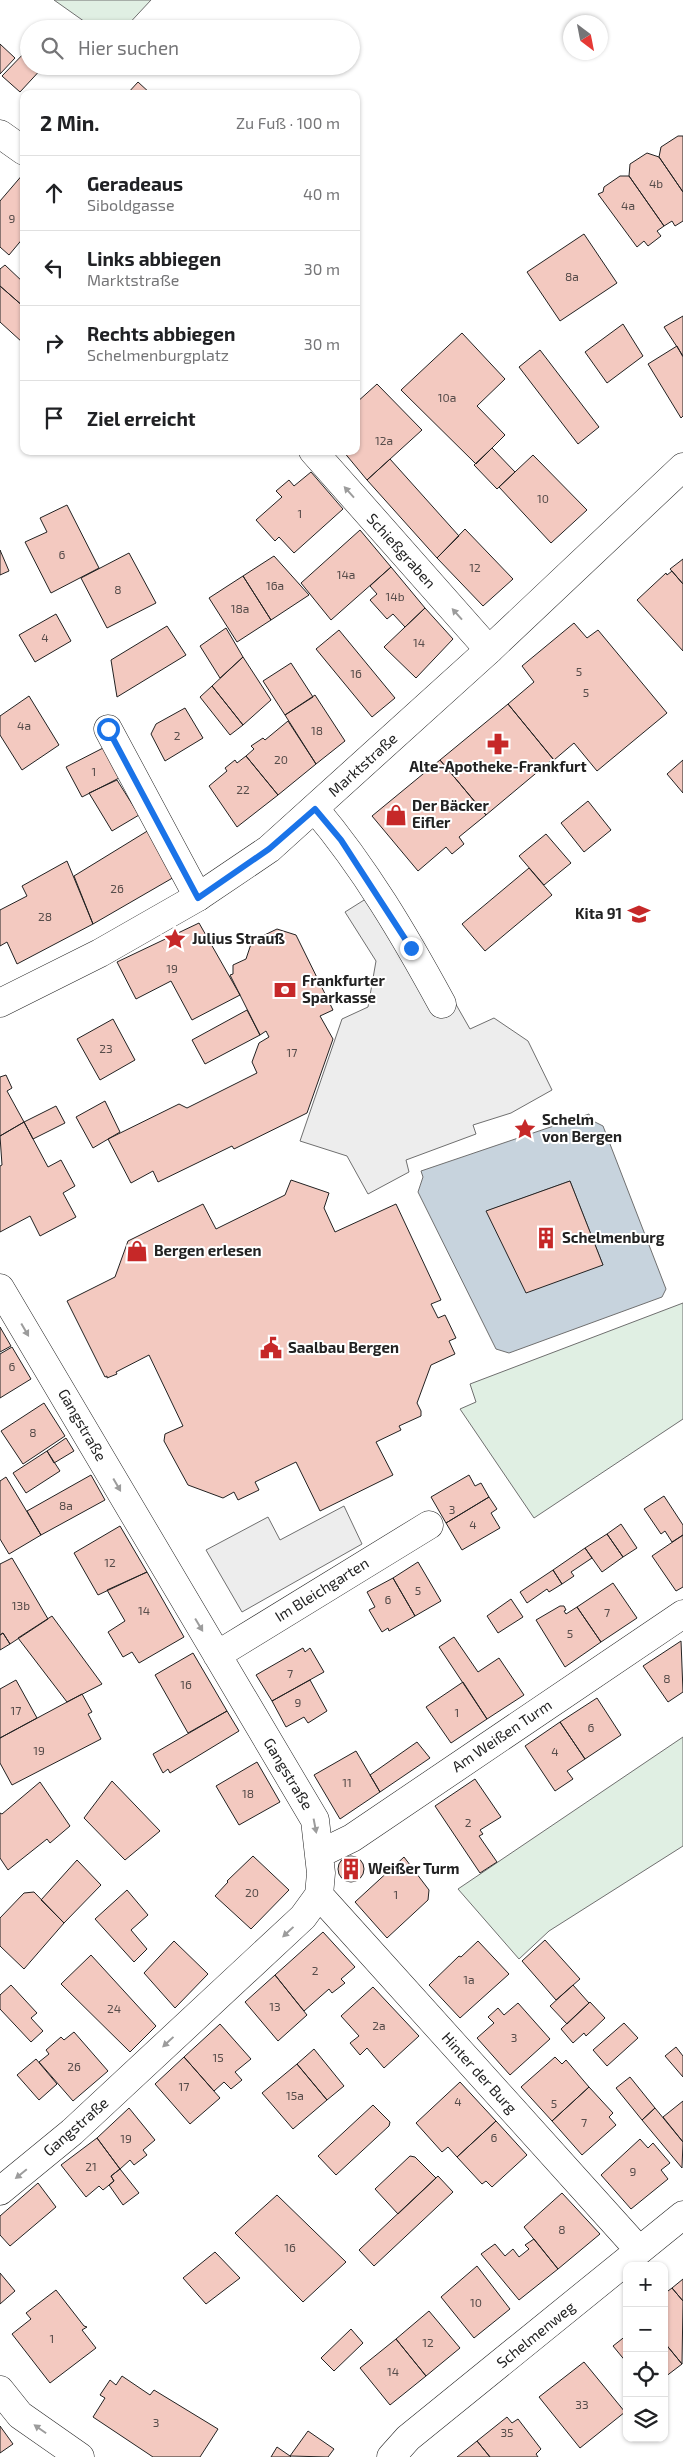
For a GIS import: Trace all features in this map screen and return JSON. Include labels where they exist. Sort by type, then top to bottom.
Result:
[{"type":"street","points":[[0,134],[20,148]]},
{"type":"street","name":"Schießgraben","points":[[317,455],[489,650]]},
{"type":"street","name":"Marktstraße","points":[[0,1003],[100,953],[198,898],[269,849],[489,650],[683,467]]},
{"type":"street","points":[[108,729],[198,898]]},
{"type":"street","points":[[315,809],[341,840],[411,948],[442,1004]]},
{"type":"street","name":"Gangstraße","points":[[0,1288],[314,1820],[321,1873],[319,1895],[303,1917],[72,2132],[0,2191]]},
{"type":"street","name":"Im Bleichgarten","points":[[217,1655],[429,1525]]},
{"type":"street","name":"Am Weißen Turm","points":[[319,1854],[352,1838],[683,1614]]},
{"type":"street","name":"Hinter der Burg","points":[[319,1895],[639,2250]]},
{"type":"street","name":"Schelmenweg","points":[[391,2457],[408,2438],[683,2215]]},
{"type":"street","points":[[0,2390],[20,2415],[80,2457]]},
{"type":"green space","points":[[54,0],[151,0],[132,20],[82,20]]},
{"type":"green space","points":[[683,1303],[683,1419],[534,1518],[460,1409],[476,1402],[470,1384]]},
{"type":"green space","points":[[683,1737],[683,1846],[549,1931],[519,1959],[458,1889]]},
{"type":"shaded area","points":[[388,885],[470,1029],[494,1018],[528,1041],[552,1090],[511,1113],[473,1125],[476,1134],[406,1160],[409,1172],[368,1194],[347,1156],[300,1141],[342,1019],[368,1007],[376,961],[345,912]]},
{"type":"shaded area","points":[[589,1114],[591,1120],[603,1126],[666,1289],[662,1297],[509,1353],[496,1349],[418,1192],[423,1177],[421,1171]],"holes":[[[570,1181],[603,1265],[487,1211]]]},
{"type":"shaded area","points":[[344,1506],[362,1544],[242,1612],[206,1550],[268,1517],[280,1540]]},
{"type":"building","points":[[0,44],[15,58],[0,74]]},
{"type":"building","points":[[20,57],[20,75],[36,75],[20,92],[2,76]]},
{"type":"building","points":[[138,82],[147,90],[131,90]]},
{"type":"building","points":[[678,136],[683,136],[683,192],[659,157],[661,147]]},
{"type":"building","points":[[647,153],[659,157],[683,192],[683,221],[675,226],[672,221],[664,226],[629,176],[630,164]]},
{"type":"building","points":[[620,176],[629,176],[664,226],[657,231],[661,236],[648,246],[644,241],[637,247],[598,194],[603,192],[604,187]]},
{"type":"building","points":[[20,178],[20,242],[9,255],[0,247],[0,201]]},
{"type":"building","points":[[584,234],[617,283],[560,321],[527,272]]},
{"type":"building","points":[[5,265],[20,279],[20,304],[0,286],[0,269]]},
{"type":"building","points":[[0,286],[20,304],[20,340],[0,322]]},
{"type":"building","points":[[683,316],[683,356],[664,327]]},
{"type":"building","points":[[623,324],[643,356],[607,383],[585,352]]},
{"type":"building","points":[[462,333],[505,379],[477,406],[505,435],[476,464],[401,390]]},
{"type":"building","points":[[677,346],[683,357],[683,416],[681,418],[648,364]]},
{"type":"building","points":[[540,350],[599,427],[578,444],[519,367]]},
{"type":"building","points":[[377,384],[422,430],[367,480],[346,455],[360,455],[360,399]]},
{"type":"building","points":[[492,448],[515,472],[497,489],[474,465]]},
{"type":"building","points":[[533,455],[587,510],[551,543],[499,487]]},
{"type":"building","points":[[390,459],[459,536],[437,558],[367,480]]},
{"type":"building","points":[[311,472],[343,509],[294,553],[279,537],[275,541],[256,520],[282,497],[276,491],[289,480],[294,486]]},
{"type":"building","points":[[67,505],[99,568],[51,593],[25,542],[47,532],[40,518]]},
{"type":"building","points":[[465,529],[513,579],[483,606],[437,558]]},
{"type":"building","points":[[360,530],[391,567],[331,620],[301,583]]},
{"type":"building","points":[[0,550],[9,571],[0,575]]},
{"type":"building","points":[[129,553],[156,603],[107,628],[81,578]]},
{"type":"building","points":[[274,556],[309,595],[271,620],[243,576]]},
{"type":"building","points":[[683,559],[683,584],[670,569]]},
{"type":"building","points":[[391,567],[425,608],[405,627],[393,614],[387,619],[370,600],[377,594],[370,586]]},
{"type":"building","points":[[672,571],[683,584],[683,651],[637,600],[666,573],[667,575]]},
{"type":"building","points":[[243,576],[271,620],[237,642],[209,598]]},
{"type":"building","points":[[425,608],[453,639],[416,678],[384,647]]},
{"type":"building","points":[[56,614],[71,641],[35,662],[19,635]]},
{"type":"building","points":[[574,623],[587,638],[598,630],[667,713],[597,771],[574,743],[554,760],[508,704],[534,682],[522,666]]},
{"type":"building","points":[[167,626],[186,655],[117,697],[111,660]]},
{"type":"building","points":[[226,628],[243,657],[220,678],[200,646]]},
{"type":"building","points":[[339,630],[395,698],[372,717],[316,649]]},
{"type":"building","points":[[243,657],[271,700],[243,725],[212,686]]},
{"type":"building","points":[[291,663],[313,697],[285,715],[263,681]]},
{"type":"building","points":[[212,686],[243,725],[230,735],[200,697]]},
{"type":"building","points":[[315,695],[345,741],[316,764],[285,715]]},
{"type":"building","points":[[29,696],[59,745],[22,770],[0,735],[0,716]]},
{"type":"building","points":[[508,704],[553,759],[486,815],[440,760]]},
{"type":"building","points":[[185,708],[203,738],[165,761],[151,734],[156,724]]},
{"type":"building","points":[[288,721],[316,764],[278,795],[246,756],[254,749],[251,746],[263,738],[265,740]]},
{"type":"building","points":[[105,747],[121,777],[82,797],[66,767]]},
{"type":"building","points":[[246,756],[278,795],[237,827],[209,786],[227,771],[225,768],[235,760],[237,763]]},
{"type":"building","points":[[440,760],[486,815],[459,837],[464,844],[452,854],[446,847],[418,871],[372,816]]},
{"type":"building","points":[[683,760],[683,793],[667,774]]},
{"type":"building","points":[[117,780],[139,815],[112,831],[89,793]]},
{"type":"building","points":[[588,801],[611,830],[584,852],[561,823]]},
{"type":"building","points":[[149,830],[176,876],[93,924],[74,876]]},
{"type":"building","points":[[546,834],[571,863],[544,885],[519,856]]},
{"type":"building","points":[[67,861],[93,924],[17,964],[7,942],[0,946],[0,910],[27,896],[22,886]]},
{"type":"building","points":[[529,868],[552,895],[485,951],[462,924]]},
{"type":"building","points":[[199,923],[240,995],[192,1020],[171,981],[136,999],[117,962]]},
{"type":"building","points":[[277,929],[296,935],[333,1010],[320,1016],[333,1039],[307,1113],[234,1149],[232,1146],[158,1182],[153,1171],[131,1183],[108,1139],[179,1104],[187,1108],[257,1073],[252,1062],[259,1043],[269,1037],[266,1031],[260,1035],[230,975],[233,974],[233,965],[246,959],[252,941]]},
{"type":"building","points":[[247,1010],[260,1035],[205,1064],[192,1040]]},
{"type":"building","points":[[113,1019],[135,1060],[100,1080],[77,1039]]},
{"type":"building","points":[[6,1075],[12,1088],[7,1091],[24,1122],[0,1136],[0,1077]]},
{"type":"building","points":[[105,1101],[120,1132],[93,1148],[76,1117]]},
{"type":"building","points":[[56,1106],[65,1123],[33,1139],[24,1122]]},
{"type":"building","points":[[24,1122],[48,1167],[61,1160],[75,1186],[63,1193],[76,1217],[40,1236],[30,1216],[0,1232],[0,1166],[2,1165],[0,1136]]},
{"type":"building","name":"Saalbau Bergen","points":[[291,1180],[329,1193],[324,1208],[335,1232],[396,1204],[441,1300],[431,1304],[438,1318],[445,1315],[456,1338],[449,1341],[455,1354],[431,1365],[417,1403],[421,1416],[399,1426],[401,1430],[376,1442],[393,1475],[320,1511],[296,1462],[255,1482],[259,1490],[238,1500],[234,1492],[223,1498],[188,1485],[164,1441],[165,1434],[183,1426],[149,1355],[116,1372],[117,1374],[105,1377],[67,1301],[115,1277],[128,1241],[203,1204],[216,1229],[285,1195]]},
{"type":"building","name":"Schelmenburg","points":[[570,1181],[603,1265],[526,1293],[486,1211]]},
{"type":"building","points":[[0,1327],[11,1346],[0,1352]]},
{"type":"building","points":[[12,1347],[31,1379],[0,1398],[0,1354]]},
{"type":"building","points":[[44,1403],[65,1436],[23,1464],[1,1431]]},
{"type":"building","points":[[66,1438],[74,1451],[54,1463],[47,1451]]},
{"type":"building","points":[[47,1451],[60,1471],[26,1493],[13,1473]]},
{"type":"building","points":[[91,1475],[105,1500],[41,1535],[27,1511]]},
{"type":"building","points":[[469,1475],[475,1486],[481,1483],[489,1497],[446,1523],[431,1497]]},
{"type":"building","points":[[6,1477],[41,1535],[9,1554],[0,1539],[0,1481]]},
{"type":"building","points":[[664,1496],[683,1525],[683,1535],[672,1542],[665,1531],[661,1534],[644,1509]]},
{"type":"building","points":[[489,1497],[497,1509],[491,1513],[500,1528],[462,1550],[446,1523]]},
{"type":"building","points":[[621,1524],[637,1548],[623,1557],[607,1534]]},
{"type":"building","points":[[120,1526],[147,1572],[98,1595],[74,1553]]},
{"type":"building","points":[[607,1534],[623,1557],[602,1572],[585,1548]]},
{"type":"building","points":[[683,1535],[683,1587],[676,1591],[652,1556]]},
{"type":"building","points":[[585,1548],[592,1558],[571,1572],[574,1576],[562,1584],[553,1570]]},
{"type":"building","points":[[12,1558],[48,1619],[10,1644],[3,1633],[0,1635],[0,1564]]},
{"type":"building","points":[[418,1562],[441,1601],[415,1616],[393,1578]]},
{"type":"building","points":[[553,1570],[562,1584],[549,1592],[547,1589],[527,1603],[520,1592]]},
{"type":"building","points":[[147,1572],[184,1637],[139,1663],[132,1652],[123,1657],[108,1632],[125,1621],[107,1590]]},
{"type":"building","points":[[393,1578],[415,1616],[389,1631],[388,1628],[382,1632],[369,1610],[375,1607],[367,1592]]},
{"type":"building","points":[[613,1583],[637,1618],[601,1642],[577,1607]]},
{"type":"building","points":[[511,1599],[523,1617],[498,1633],[487,1616]]},
{"type":"building","points":[[560,1606],[564,1606],[566,1614],[577,1607],[601,1642],[565,1667],[536,1620]]},
{"type":"building","points":[[52,1616],[102,1684],[67,1702],[18,1638]]},
{"type":"building","points":[[3,1633],[10,1644],[0,1650],[0,1635]]},
{"type":"building","points":[[454,1637],[478,1672],[499,1658],[524,1695],[487,1719],[439,1647]]},
{"type":"building","points":[[681,1641],[683,1692],[668,1702],[643,1666]]},
{"type":"building","points":[[303,1648],[305,1652],[310,1648],[324,1672],[272,1701],[256,1675]]},
{"type":"building","points":[[193,1653],[227,1711],[188,1733],[155,1675]]},
{"type":"building","points":[[16,1680],[37,1718],[0,1738],[0,1689]]},
{"type":"building","points":[[310,1680],[327,1711],[308,1723],[304,1717],[286,1727],[272,1701]]},
{"type":"building","points":[[463,1682],[487,1719],[451,1743],[426,1707]]},
{"type":"building","points":[[82,1694],[92,1712],[88,1714],[101,1739],[12,1785],[0,1763],[0,1738]]},
{"type":"building","points":[[597,1698],[621,1735],[585,1759],[560,1722]]},
{"type":"building","points":[[227,1711],[239,1731],[170,1773],[168,1769],[163,1773],[153,1754]]},
{"type":"building","points":[[560,1722],[585,1759],[567,1771],[573,1779],[555,1791],[525,1746]]},
{"type":"building","points":[[417,1742],[430,1758],[380,1792],[370,1775]]},
{"type":"building","points":[[356,1751],[380,1792],[340,1819],[314,1775]]},
{"type":"building","points":[[257,1762],[280,1802],[239,1825],[216,1786]]},
{"type":"building","points":[[475,1779],[501,1817],[480,1830],[483,1834],[479,1836],[497,1862],[480,1873],[435,1806]]},
{"type":"building","points":[[112,1781],[160,1831],[125,1860],[84,1818]]},
{"type":"building","points":[[40,1782],[70,1826],[50,1843],[47,1839],[8,1870],[0,1858],[0,1813],[2,1814]]},
{"type":"building","points":[[253,1856],[289,1890],[251,1929],[215,1896],[227,1881]]},
{"type":"building","name":"Weißer Turm","points":[[351,1856],[360,1860],[364,1869],[360,1878],[351,1882],[342,1878],[338,1869],[342,1860]]},
{"type":"building","points":[[404,1857],[429,1890],[428,1900],[387,1938],[355,1902]]},
{"type":"building","points":[[77,1860],[101,1885],[64,1923],[41,1900]]},
{"type":"building","points":[[127,1890],[148,1915],[131,1930],[147,1949],[134,1962],[95,1919]]},
{"type":"building","points":[[34,1892],[64,1923],[24,1969],[0,1946],[0,1918],[24,1893]]},
{"type":"building","points":[[323,1932],[355,1967],[341,1979],[345,1983],[332,1993],[329,1989],[304,2011],[275,1975]]},
{"type":"building","points":[[545,1940],[580,1979],[556,2000],[522,1961]]},
{"type":"building","points":[[174,1941],[208,1974],[175,2008],[144,1973]]},
{"type":"building","points":[[478,1941],[509,1974],[460,2018],[429,1985],[459,1956],[461,1957]]},
{"type":"building","points":[[91,1955],[156,2026],[130,2052],[61,1984]]},
{"type":"building","points":[[275,1975],[307,2015],[278,2041],[245,2002]]},
{"type":"building","points":[[11,1985],[37,2013],[31,2018],[43,2031],[31,2042],[0,2009],[0,1995]]},
{"type":"building","points":[[573,1985],[589,2003],[567,2024],[550,2006]]},
{"type":"building","points":[[373,1987],[419,2036],[384,2068],[367,2048],[360,2055],[350,2043],[359,2036],[341,2016]]},
{"type":"building","points":[[590,2002],[605,2018],[586,2036],[584,2033],[573,2043],[561,2029]]},
{"type":"building","points":[[518,2003],[550,2039],[510,2075],[477,2038],[494,2023],[488,2017],[498,2008],[504,2015]]},
{"type":"building","points":[[624,2023],[638,2038],[607,2066],[593,2050]]},
{"type":"building","points":[[220,2024],[251,2059],[235,2072],[242,2080],[231,2089],[224,2082],[214,2091],[184,2057]]},
{"type":"building","points":[[74,2032],[108,2071],[73,2101],[39,2062],[49,2054],[46,2050],[61,2037],[64,2040]]},
{"type":"building","points":[[676,2047],[683,2056],[683,2077],[665,2056]]},
{"type":"building","points":[[314,2049],[344,2086],[327,2100],[297,2064]]},
{"type":"building","points":[[184,2057],[220,2098],[190,2124],[155,2084]]},
{"type":"building","points":[[555,2057],[562,2064],[566,2060],[589,2087],[552,2121],[521,2087]]},
{"type":"building","points":[[36,2059],[57,2084],[39,2100],[17,2075]]},
{"type":"building","points":[[297,2064],[327,2100],[293,2129],[262,2093]]},
{"type":"building","points":[[630,2077],[655,2108],[642,2120],[616,2088]]},
{"type":"building","points":[[460,2082],[496,2121],[457,2157],[448,2147],[442,2152],[416,2123]]},
{"type":"building","points":[[589,2087],[613,2113],[609,2117],[616,2125],[582,2155],[552,2121]]},
{"type":"building","points":[[683,2101],[683,2142],[663,2117]]},
{"type":"building","points":[[373,2105],[390,2122],[389,2126],[336,2175],[318,2156]]},
{"type":"building","points":[[129,2108],[155,2140],[143,2150],[147,2155],[134,2165],[130,2160],[120,2169],[97,2138]]},
{"type":"building","points":[[655,2108],[683,2142],[682,2168],[642,2120]]},
{"type":"building","points":[[496,2121],[527,2155],[492,2187],[486,2181],[482,2184],[457,2157]]},
{"type":"building","points":[[97,2138],[120,2169],[111,2176],[114,2181],[103,2190],[99,2186],[86,2197],[61,2165]]},
{"type":"building","points":[[640,2139],[648,2148],[653,2143],[670,2163],[661,2170],[668,2179],[631,2209],[601,2175]]},
{"type":"building","points":[[410,2156],[415,2157],[436,2178],[398,2214],[375,2189]]},
{"type":"building","points":[[120,2169],[139,2193],[123,2205],[109,2185],[114,2181],[111,2176]]},
{"type":"building","points":[[438,2176],[453,2192],[374,2266],[359,2250]]},
{"type":"building","points":[[38,2183],[56,2207],[10,2246],[0,2235],[0,2216]]},
{"type":"building","points":[[562,2193],[600,2234],[558,2269],[524,2227]]},
{"type":"building","points":[[277,2195],[346,2262],[303,2302],[235,2233]]},
{"type":"building","points":[[534,2239],[558,2269],[519,2300],[481,2254],[495,2244],[505,2256],[513,2249],[519,2257],[529,2249],[525,2245]]},
{"type":"building","points":[[215,2252],[240,2278],[206,2304],[183,2278]]},
{"type":"building","points":[[477,2266],[510,2309],[474,2338],[441,2297]]},
{"type":"building","points":[[0,2273],[15,2291],[0,2304]]},
{"type":"building","points":[[683,2279],[683,2301],[672,2288]]},
{"type":"building","points":[[672,2288],[683,2301],[682,2364],[668,2347],[668,2291]]},
{"type":"building","points":[[56,2290],[84,2326],[87,2327],[82,2330],[96,2348],[50,2383],[12,2334],[31,2319],[26,2313]]},
{"type":"building","points":[[429,2311],[460,2348],[426,2376],[396,2339]]},
{"type":"building","points":[[351,2329],[363,2343],[334,2371],[321,2358]]},
{"type":"building","points":[[623,2338],[623,2358],[613,2346]]},
{"type":"building","points":[[396,2339],[426,2376],[390,2405],[360,2368]]},
{"type":"building","points":[[668,2347],[682,2364],[668,2375]]},
{"type":"building","points":[[584,2362],[623,2410],[623,2414],[580,2448],[539,2397]]},
{"type":"building","points":[[122,2376],[150,2395],[154,2390],[218,2429],[200,2457],[153,2457],[93,2417],[105,2398],[100,2395],[110,2380],[116,2385]]},
{"type":"building","points":[[507,2417],[512,2423],[518,2419],[541,2449],[536,2454],[538,2457],[490,2457],[477,2441]]},
{"type":"building","points":[[0,2426],[13,2444],[0,2453]]},
{"type":"building","points":[[308,2431],[334,2449],[328,2457],[290,2456]]},
{"type":"building","points":[[477,2441],[490,2457],[457,2457]]},
{"type":"building","points":[[277,2447],[290,2456],[291,2457],[271,2457]]},
{"type":"place","name":"Alte-Apotheke-Frankfurt","points":[[498,744]]},
{"type":"place","name":"Der Bäcker Eifler","points":[[396,815]]},
{"type":"place","name":"Kita 91","points":[[639,914]]},
{"type":"place","name":"Julius Strauß","points":[[175,939]]},
{"type":"place","name":"Frankfurter Sparkasse","points":[[285,990]]},
{"type":"place","name":"Schelm von Bergen","points":[[525,1129]]},
{"type":"place","name":"Schelmenburg","points":[[546,1238]]},
{"type":"place","name":"Bergen erlesen","points":[[137,1251]]},
{"type":"place","name":"Saalbau Bergen","points":[[271,1348]]},
{"type":"place","name":"Weißer Turm","points":[[351,1869]]},
{"type":"route","points":[[108,729],[198,898],[269,849],[315,809],[341,840],[411,948]]}]
